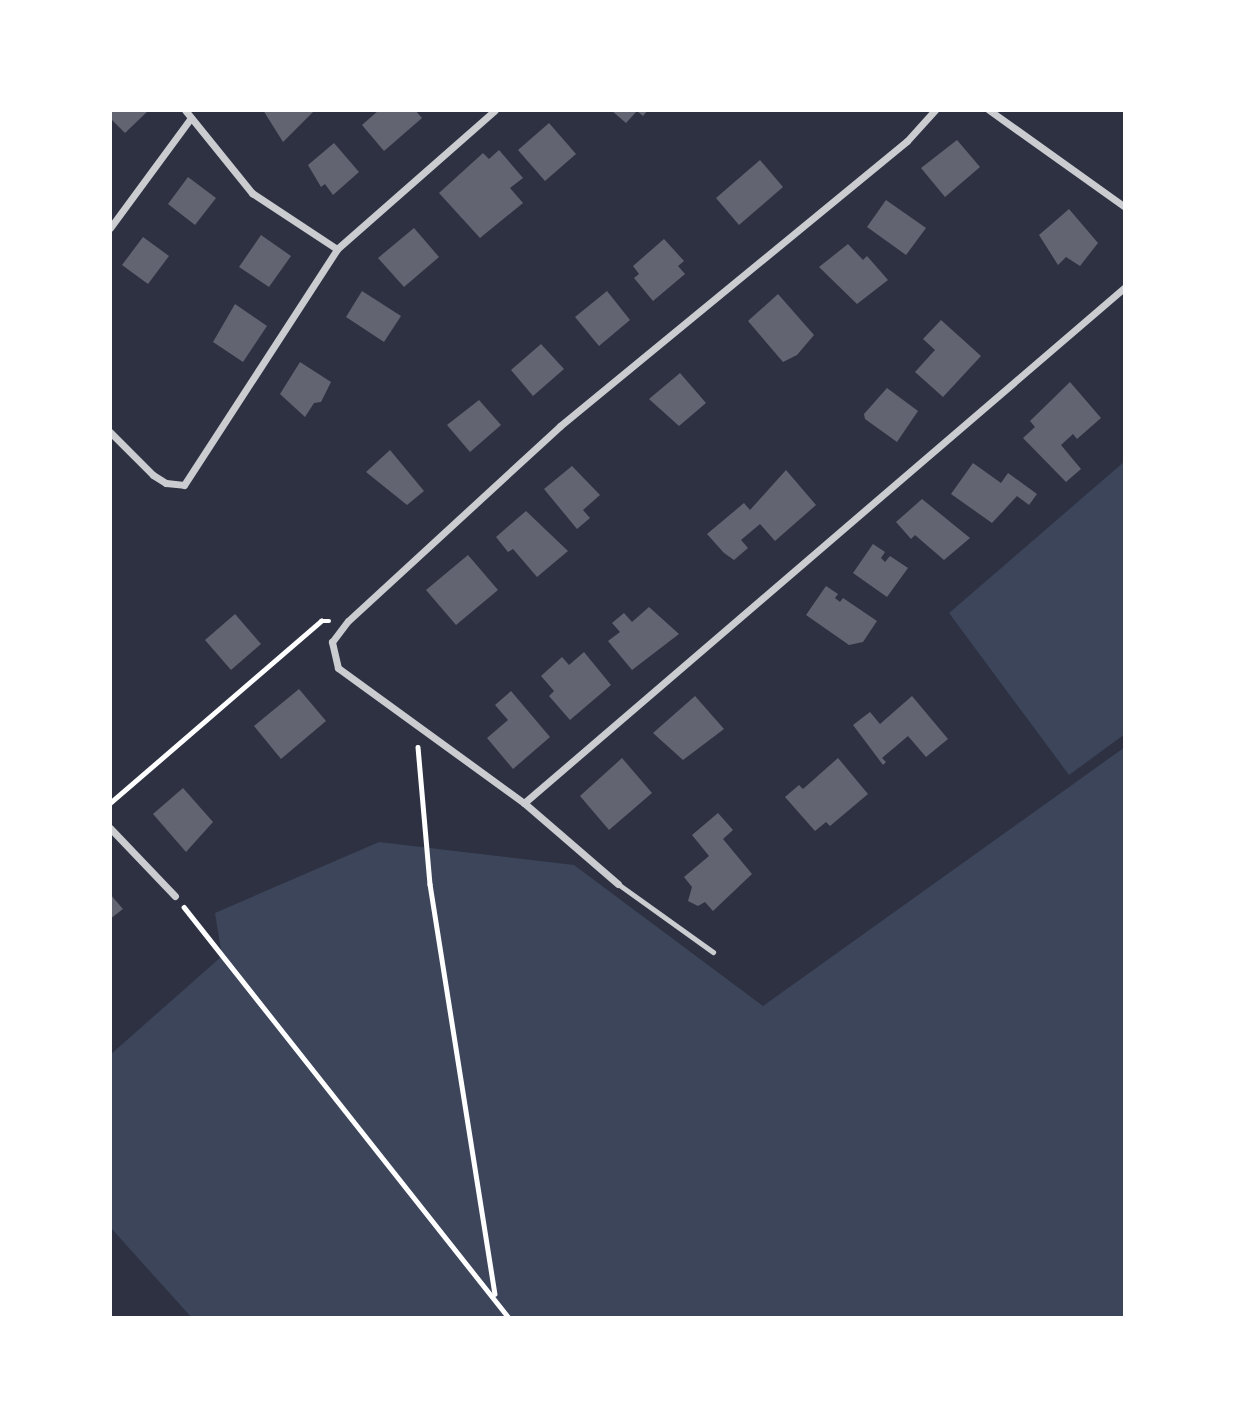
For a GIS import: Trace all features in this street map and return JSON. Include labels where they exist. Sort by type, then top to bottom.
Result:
[{"type":"street","points":[[185,110],[252,193],[337,248]]},
{"type":"street","points":[[110,432],[153,475],[166,484],[184,485],[337,248],[495,110]]},
{"type":"street","points":[[618,884],[524,803],[338,668],[332,642],[348,621],[560,426],[907,141],[935,110]]},
{"type":"street","points":[[989,110],[1125,207]]},
{"type":"street","points":[[110,228],[190,119]]},
{"type":"street","points":[[524,803],[1125,287]]},
{"type":"street","points":[[110,828],[174,896]]},
{"type":"lane","points":[[618,884],[713,952]]},
{"type":"path","points":[[110,803],[321,621],[348,621]]},
{"type":"path","points":[[416,725],[430,884],[495,1294]]},
{"type":"path","points":[[174,896],[495,1294],[509,1318]]},
{"type":"shaded area","points":[[1125,461],[1125,734],[1069,775],[949,613]]},
{"type":"shaded area","points":[[1125,747],[1125,1318],[192,1318],[110,1227],[110,1055],[222,956],[215,913],[379,842],[574,865],[763,1006]]},
{"type":"building","points":[[110,110],[149,110],[125,133],[110,118]]},
{"type":"building","points":[[263,110],[315,110],[283,142]]},
{"type":"building","points":[[379,110],[415,110],[422,118],[384,151],[362,125]]},
{"type":"building","points":[[611,110],[648,110],[643,116],[637,111],[626,123]]},
{"type":"building","points":[[549,123],[576,154],[545,181],[518,150]]},
{"type":"building","points":[[957,140],[980,167],[945,197],[921,168]]},
{"type":"building","points":[[334,143],[359,172],[333,195],[325,184],[321,187],[308,165]]},
{"type":"building","points":[[499,150],[523,178],[510,188],[523,203],[480,238],[439,193],[483,153],[489,159]]},
{"type":"building","points":[[760,160],[783,187],[739,225],[716,198]]},
{"type":"building","points":[[188,177],[216,198],[195,225],[168,204]]},
{"type":"building","points":[[886,200],[926,228],[906,255],[867,227]]},
{"type":"building","points":[[1069,209],[1098,243],[1080,266],[1066,257],[1058,265],[1039,235]]},
{"type":"building","points":[[414,228],[439,257],[404,287],[378,258]]},
{"type":"building","points":[[261,235],[291,256],[269,287],[239,267]]},
{"type":"building","points":[[143,237],[169,256],[148,284],[122,265]]},
{"type":"building","points":[[664,239],[684,261],[678,266],[685,274],[653,301],[634,278],[639,274],[633,266]]},
{"type":"building","points":[[848,244],[863,260],[867,256],[888,280],[857,304],[819,267]]},
{"type":"building","points":[[362,291],[401,316],[384,342],[346,317]]},
{"type":"building","points":[[607,291],[630,320],[599,346],[575,317]]},
{"type":"building","points":[[778,294],[814,335],[797,355],[783,362],[748,321]]},
{"type":"building","points":[[235,304],[267,326],[243,362],[213,342]]},
{"type":"building","points":[[941,320],[981,356],[943,397],[915,372],[935,350],[923,339]]},
{"type":"building","points":[[541,344],[564,369],[533,396],[511,370]]},
{"type":"building","points":[[300,362],[331,382],[321,402],[314,403],[305,417],[280,394]]},
{"type":"building","points":[[680,373],[706,403],[679,426],[649,399]]},
{"type":"building","points":[[1070,382],[1101,418],[1077,439],[1073,434],[1061,445],[1081,469],[1066,482],[1023,438],[1035,427],[1030,421]]},
{"type":"building","points":[[887,388],[918,411],[897,442],[865,419],[864,414]]},
{"type":"building","points":[[479,400],[501,425],[470,452],[447,425]]},
{"type":"building","points":[[390,450],[424,491],[407,505],[366,472]]},
{"type":"building","points":[[973,463],[1001,483],[1008,473],[1037,494],[1029,505],[1017,496],[992,523],[951,494]]},
{"type":"building","points":[[572,466],[600,495],[583,510],[590,518],[577,529],[544,489]]},
{"type":"building","points":[[786,470],[816,505],[775,541],[760,524],[741,540],[748,548],[734,560],[707,534],[744,503],[750,510]]},
{"type":"building","points":[[922,499],[970,538],[944,560],[915,535],[911,539],[896,522]]},
{"type":"building","points":[[526,511],[568,551],[537,577],[513,549],[508,552],[496,537]]},
{"type":"building","points":[[873,544],[885,552],[881,558],[885,562],[890,556],[908,568],[887,597],[853,573]]},
{"type":"building","points":[[468,555],[498,590],[456,625],[426,590]]},
{"type":"building","points":[[826,586],[838,594],[835,598],[840,602],[843,598],[877,621],[863,642],[849,645],[806,615]]},
{"type":"building","points":[[649,607],[679,634],[632,670],[608,641],[620,632],[612,623],[624,613],[632,622]]},
{"type":"building","points":[[235,614],[261,644],[231,670],[205,640]]},
{"type":"building","points":[[584,652],[611,685],[570,720],[549,696],[554,691],[541,676],[562,657],[569,665]]},
{"type":"building","points":[[299,689],[326,721],[281,759],[254,726]]},
{"type":"building","points":[[511,691],[550,737],[513,769],[487,738],[508,720],[495,705]]},
{"type":"building","points":[[695,696],[724,729],[683,760],[653,733]]},
{"type":"building","points":[[912,696],[948,739],[926,757],[908,736],[882,758],[886,762],[883,765],[853,725],[870,712],[880,724]]},
{"type":"building","points":[[622,758],[652,793],[609,830],[580,796]]},
{"type":"building","points":[[838,758],[868,794],[830,826],[826,822],[815,831],[785,797],[799,785],[803,789]]},
{"type":"building","points":[[183,788],[213,822],[186,852],[153,814]]},
{"type":"building","points":[[718,813],[733,830],[723,839],[752,874],[713,911],[705,902],[698,906],[688,901],[692,887],[684,877],[709,856],[692,835]]},
{"type":"building","points":[[110,894],[123,909],[110,919]]}]
